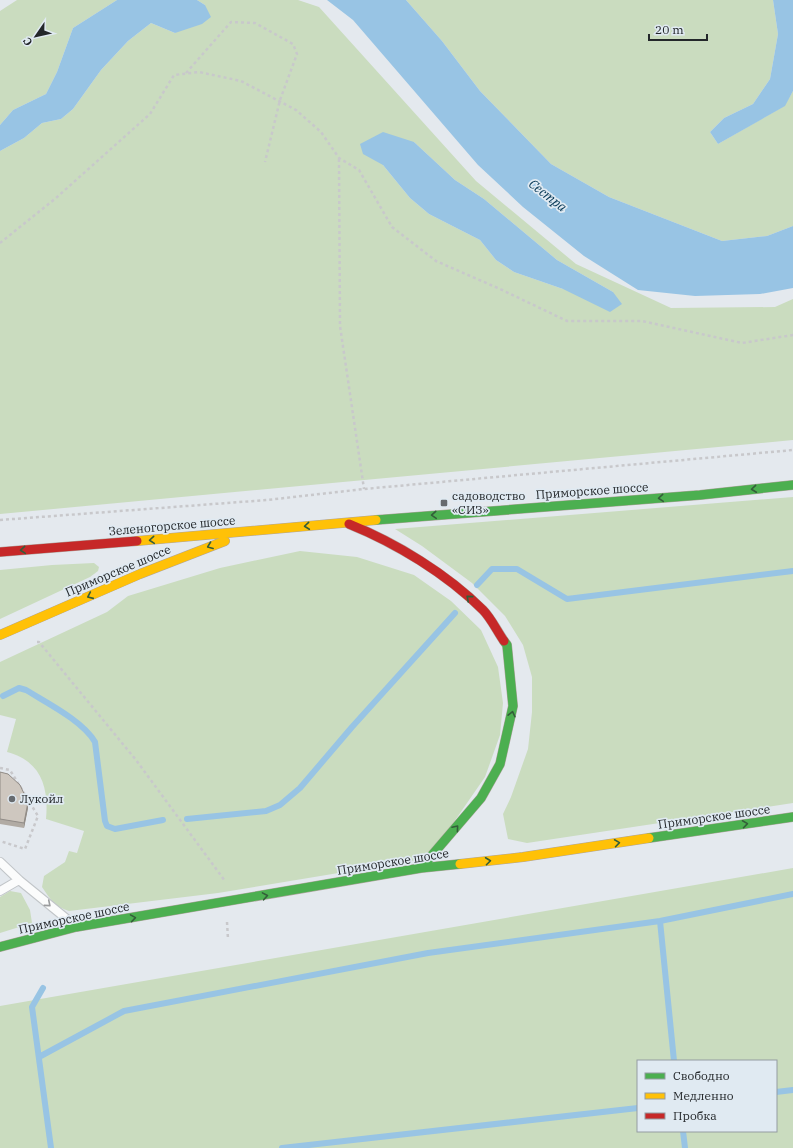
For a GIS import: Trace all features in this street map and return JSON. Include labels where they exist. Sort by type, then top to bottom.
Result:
[{"type":"highway","name":"Приморское шоссе","points":[[345,522],[692,495],[793,485]]},
{"type":"highway","name":"Зеленогорское шоссе","points":[[0,552],[247,532],[345,522]]},
{"type":"highway","points":[[345,522],[380,537],[449,581],[484,611],[507,646],[513,706],[500,764],[481,798],[421,868]]},
{"type":"highway","name":"Приморское шоссе","points":[[0,635],[140,574],[247,532]]},
{"type":"highway","name":"Приморское шоссе","points":[[0,947],[25,939],[76,927],[226,903],[421,868],[523,856],[793,817]]},
{"type":"lane","points":[[0,862],[19,880],[76,927]]},
{"type":"lane","points":[[0,891],[19,880]]},
{"type":"path","points":[[185,74],[231,22],[255,23],[293,44],[297,54],[280,100],[265,162]]},
{"type":"path","points":[[0,243],[56,198],[150,114],[174,75],[199,72],[241,81],[280,100],[296,110],[321,132],[339,158],[359,170],[392,227],[436,261],[567,321],[642,321],[742,343],[793,336]]},
{"type":"path","points":[[339,158],[340,326],[364,490]]},
{"type":"path","points":[[0,520],[267,500],[793,450]]},
{"type":"path","points":[[32,644],[39,642],[136,760],[226,883],[228,939]]},
{"type":"path","points":[[0,768],[10,770],[38,816],[25,849],[0,841]]},
{"type":"green space","points":[[17,0],[117,0],[73,28],[57,72],[46,94],[13,110],[0,125],[0,11]]},
{"type":"green space","points":[[197,0],[298,0],[319,7],[476,181],[576,264],[671,308],[775,307],[793,299],[793,440],[0,514],[0,151],[24,138],[42,123],[61,119],[73,109],[101,70],[128,41],[151,23],[175,33],[205,5]],"holes":[[[414,142],[455,180],[484,199],[557,260],[613,292],[563,289],[514,272],[496,260],[480,240],[429,214],[410,198],[383,165]]]},
{"type":"green space","points":[[406,0],[773,0],[778,34],[770,79],[753,104],[724,118],[710,132],[718,144],[784,106],[793,91],[793,226],[767,236],[722,241],[609,197],[551,164],[480,91],[442,41]]},
{"type":"green space","points":[[793,497],[793,803],[527,843],[508,839],[503,814],[511,797],[528,749],[532,712],[532,677],[523,645],[505,616],[472,583],[422,546],[395,529]]},
{"type":"green space","points":[[300,551],[357,557],[414,575],[451,601],[481,630],[498,667],[503,703],[500,735],[485,777],[429,858],[218,893],[69,911],[56,905],[42,887],[44,876],[65,862],[69,851],[77,853],[84,831],[46,819],[46,796],[40,777],[28,762],[19,756],[7,752],[16,719],[0,715],[0,662],[107,612],[128,596],[220,568]]},
{"type":"green space","points":[[94,563],[99,567],[98,571],[90,577],[0,619],[0,570]]},
{"type":"green space","points":[[793,868],[793,1148],[0,1148],[0,1006]]},
{"type":"green space","points":[[10,891],[21,893],[30,910],[32,923],[0,933],[0,897]]},
{"type":"water","points":[[117,0],[197,0],[205,5],[211,17],[202,24],[175,33],[151,23],[128,41],[101,70],[73,109],[61,119],[42,123],[24,138],[0,151],[0,125],[13,110],[46,94],[57,72],[73,28]]},
{"type":"water","name":"Сестра","points":[[327,0],[406,0],[442,41],[480,91],[551,164],[609,197],[722,241],[767,236],[793,226],[793,288],[760,294],[695,296],[638,290],[584,256],[523,207],[478,165],[353,20]]},
{"type":"water","points":[[773,0],[793,0],[793,91],[785,106],[718,144],[710,132],[724,118],[753,104],[770,79],[778,34]]},
{"type":"water","points":[[383,132],[414,142],[455,180],[484,199],[557,260],[613,292],[622,304],[610,312],[563,289],[514,272],[496,260],[480,240],[429,214],[410,198],[383,165],[363,154],[360,144]]},
{"type":"building","name":"Лукойл","points":[[0,772],[8,774],[20,785],[28,802],[24,823],[0,819]]},
{"type":"waterway","points":[[477,585],[492,569],[517,569],[567,599],[793,571]]},
{"type":"waterway","points":[[187,819],[266,811],[280,805],[300,788],[352,727],[455,613]]},
{"type":"waterway","points":[[3,696],[19,688],[26,690],[64,713],[89,734],[95,742],[105,821],[107,826],[115,829],[163,820]]},
{"type":"waterway","points":[[39,1057],[124,1011],[428,953],[660,921],[793,894]]},
{"type":"waterway","points":[[660,921],[674,1060]]},
{"type":"waterway","points":[[43,988],[32,1007],[51,1148]]},
{"type":"waterway","points":[[777,1092],[793,1090]]},
{"type":"waterway","points":[[282,1148],[637,1108]]},
{"type":"waterway","points":[[683,1132],[685,1148]]},
{"type":"traffic: fast","points":[[376,520],[700,495],[793,485]]},
{"type":"traffic: fast","points":[[421,868],[481,798],[500,764],[513,706],[507,645],[504,641]]},
{"type":"traffic: fast","points":[[649,838],[793,817]]},
{"type":"traffic: fast","points":[[0,947],[76,927],[421,868],[460,864]]},
{"type":"traffic: slow","points":[[137,541],[376,520]]},
{"type":"traffic: slow","points":[[0,635],[140,574],[225,541]]},
{"type":"traffic: slow","points":[[460,864],[523,857],[649,838]]},
{"type":"traffic: jam","points":[[349,524],[385,540],[403,550],[453,584],[486,613],[504,641]]},
{"type":"traffic: jam","points":[[0,552],[137,541]]},
{"type":"place","name":"садоводство «СИЗ»","points":[[444,503]]},
{"type":"place","name":"Лукойл","points":[[12,799]]}]
